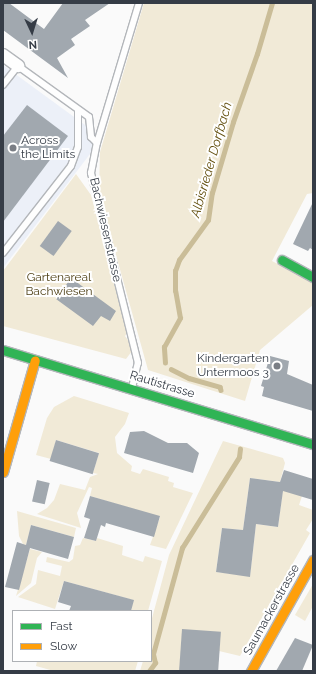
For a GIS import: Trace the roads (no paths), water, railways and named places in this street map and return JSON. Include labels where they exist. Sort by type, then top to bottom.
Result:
[{"type":"street","points":[[3,55],[18,66]]},
{"type":"street","points":[[282,260],[313,277]]},
{"type":"street","name":"Rautistrasse","points":[[3,350],[313,444]]},
{"type":"street","points":[[3,472],[35,360]]},
{"type":"street","name":"Saumackerstrasse","points":[[251,671],[313,560]]},
{"type":"lane","name":"Bachwiesenstrasse","points":[[132,388],[138,363],[95,194],[92,174],[97,143],[139,3]]},
{"type":"lane","points":[[3,86],[18,66],[89,117],[91,137],[97,143]]},
{"type":"lane","points":[[3,254],[71,166],[78,147],[78,110]]},
{"type":"waterway","name":"Albisrieder Dorfbach","points":[[165,363],[164,347],[180,318],[175,291],[175,271],[179,260],[208,220],[212,193],[233,122],[257,54],[272,3]]},
{"type":"waterway","name":"Albisrieder Dorfbach","points":[[171,369],[189,378],[220,387],[221,390]]},
{"type":"waterway","name":"Albisrieder Dorfbach","points":[[149,671],[155,663],[153,654],[182,548],[239,457],[240,449]]},
{"type":"place","name":"Across the Limits","points":[[13,148]]},
{"type":"place","name":"Kindergarten Untermoos 3","points":[[277,366]]},
{"type":"park label","name":"Gartenareal Bachwiesen","points":[[59,285]]}]
